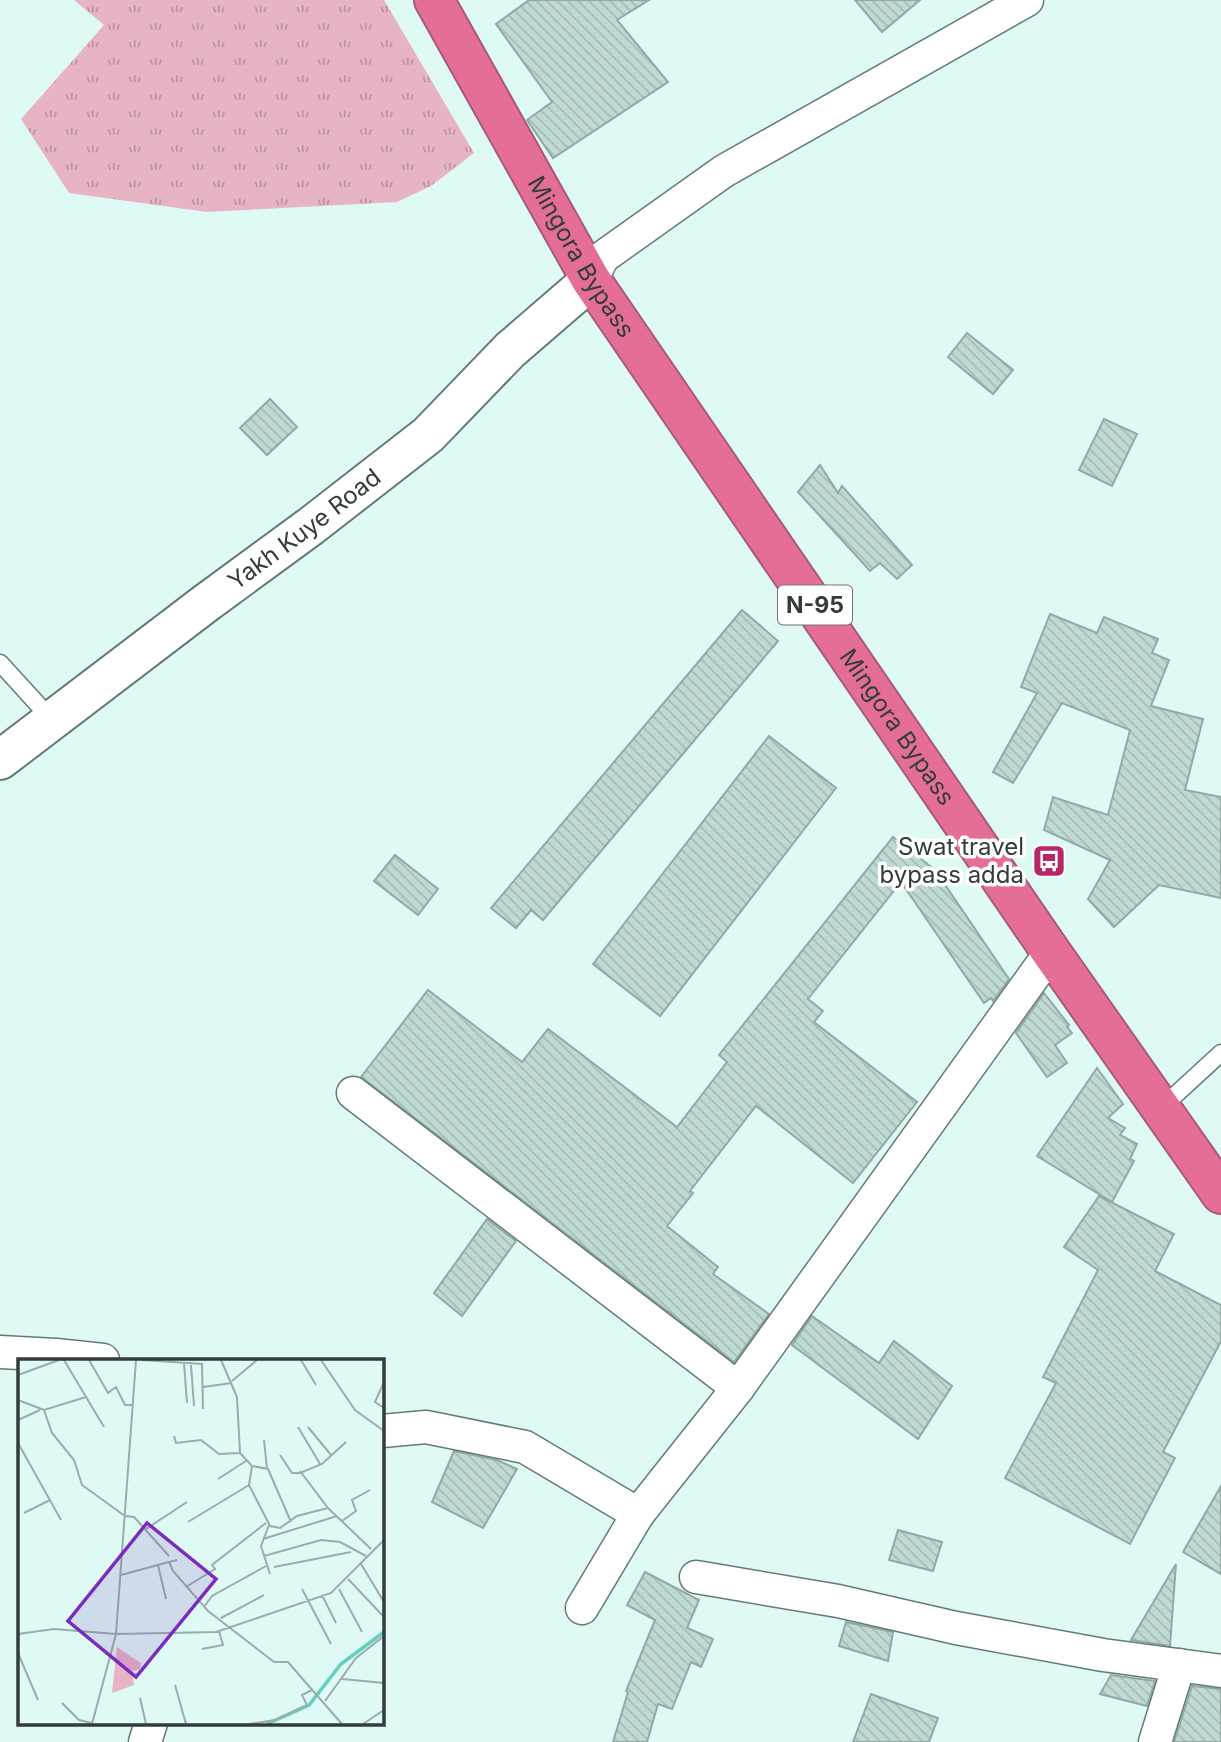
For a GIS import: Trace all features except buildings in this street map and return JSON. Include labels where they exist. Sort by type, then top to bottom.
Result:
[{"type":"highway","name":"Mingora Bypass","points":[[433,0],[591,280],[1051,952],[1221,1194]]},
{"type":"main road","name":"Yakh Kuye Road","points":[[0,760],[428,435],[510,351],[591,280]]},
{"type":"street","points":[[591,280],[603,257],[724,171],[1027,0]]},
{"type":"street","points":[[582,1608],[638,1514],[738,1388],[1051,952]]},
{"type":"street","points":[[353,1093],[738,1388]]},
{"type":"street","points":[[0,1352],[94,1359]]},
{"type":"street","points":[[383,1431],[426,1427],[525,1447],[638,1514]]},
{"type":"street","points":[[696,1577],[838,1601],[956,1628],[1090,1652],[1221,1671]]},
{"type":"street","points":[[1155,1742],[1179,1665]]},
{"type":"street","points":[[145,1742],[151,1724]]},
{"type":"lane","points":[[0,663],[53,721]]},
{"type":"lane","points":[[1160,1110],[1221,1053]]},
{"type":"green space","points":[[74,0],[384,0],[474,153],[431,186],[397,202],[207,212],[69,193],[21,119],[104,25]]},
{"type":"place","name":"Swat travel bypass adda","points":[[1049,861]]}]
